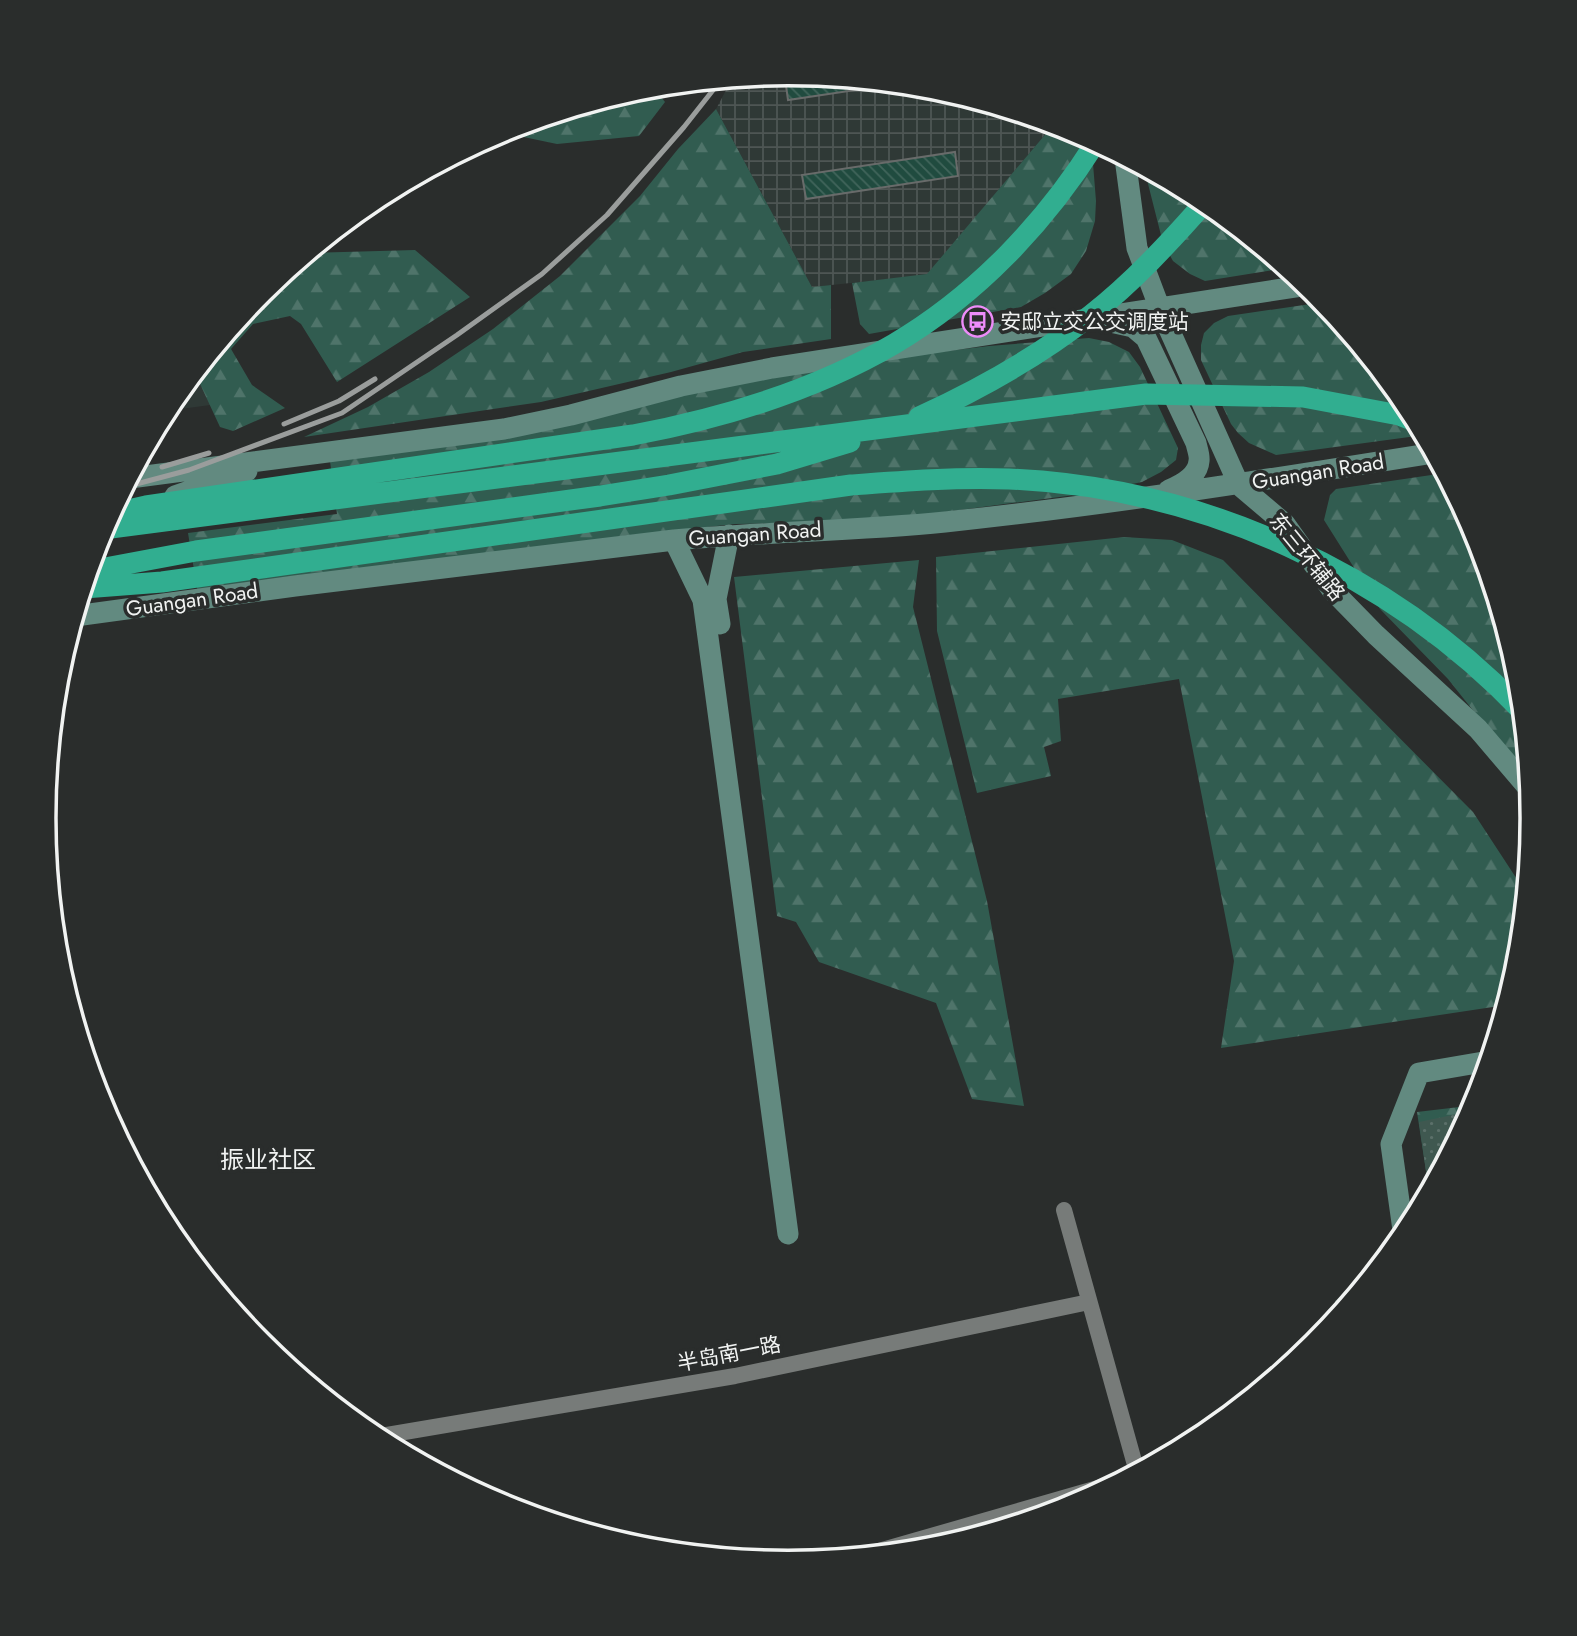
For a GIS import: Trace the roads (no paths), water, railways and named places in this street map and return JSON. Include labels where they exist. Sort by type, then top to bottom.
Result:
[{"type":"highway","points":[[124,511],[682,426],[812,384],[894,344],[953,303],[1024,238],[1053,204],[1090,151]]},
{"type":"highway","points":[[101,568],[196,551],[669,485],[777,464],[876,434],[972,391],[1057,341],[1123,288],[1197,211]]},
{"type":"highway","points":[[117,527],[1146,394],[1303,397],[1401,416]]},
{"type":"highway","points":[[94,587],[162,582],[851,485],[951,479],[1056,483],[1098,488],[1168,504],[1247,529],[1286,545],[1359,582],[1415,620],[1467,659],[1511,701]]},
{"type":"main road","name":"东三环辅路","points":[[1126,169],[1137,248],[1160,309],[1239,485],[1285,524],[1332,590],[1376,635],[1478,729],[1519,777]]},
{"type":"main road","points":[[141,477],[504,429],[572,415],[681,386],[772,368],[1293,287]]},
{"type":"main road","points":[[1090,319],[1133,327],[1146,338],[1196,443],[1199,461],[1195,473],[1179,485],[1157,495]]},
{"type":"main road","name":"Guangan Road","points":[[85,615],[674,540],[943,522],[1239,485],[1424,455]]},
{"type":"main road","points":[[146,506],[289,457]]},
{"type":"main road","points":[[674,540],[703,600],[795,1234],[716,599],[729,535]]},
{"type":"main road","points":[[1402,1219],[1391,1144],[1419,1073],[1478,1063]]},
{"type":"street","points":[[1063,1210],[1134,1463]]},
{"type":"street","name":"半岛南一路","points":[[393,1434],[735,1376],[1089,1302]]},
{"type":"street","points":[[931,1536],[1054,1501]]},
{"type":"railway","points":[[137,484],[189,470],[342,413],[457,335],[542,274],[607,215],[713,90]]},
{"type":"railway","points":[[284,424],[339,401],[375,379]]},
{"type":"railway","points":[[162,467],[209,453]]},
{"type":"place","name":"安邸立交公交调度站","points":[[977,322]]},
{"type":"district","name":"振业社区","points":[[268,1159]]}]
